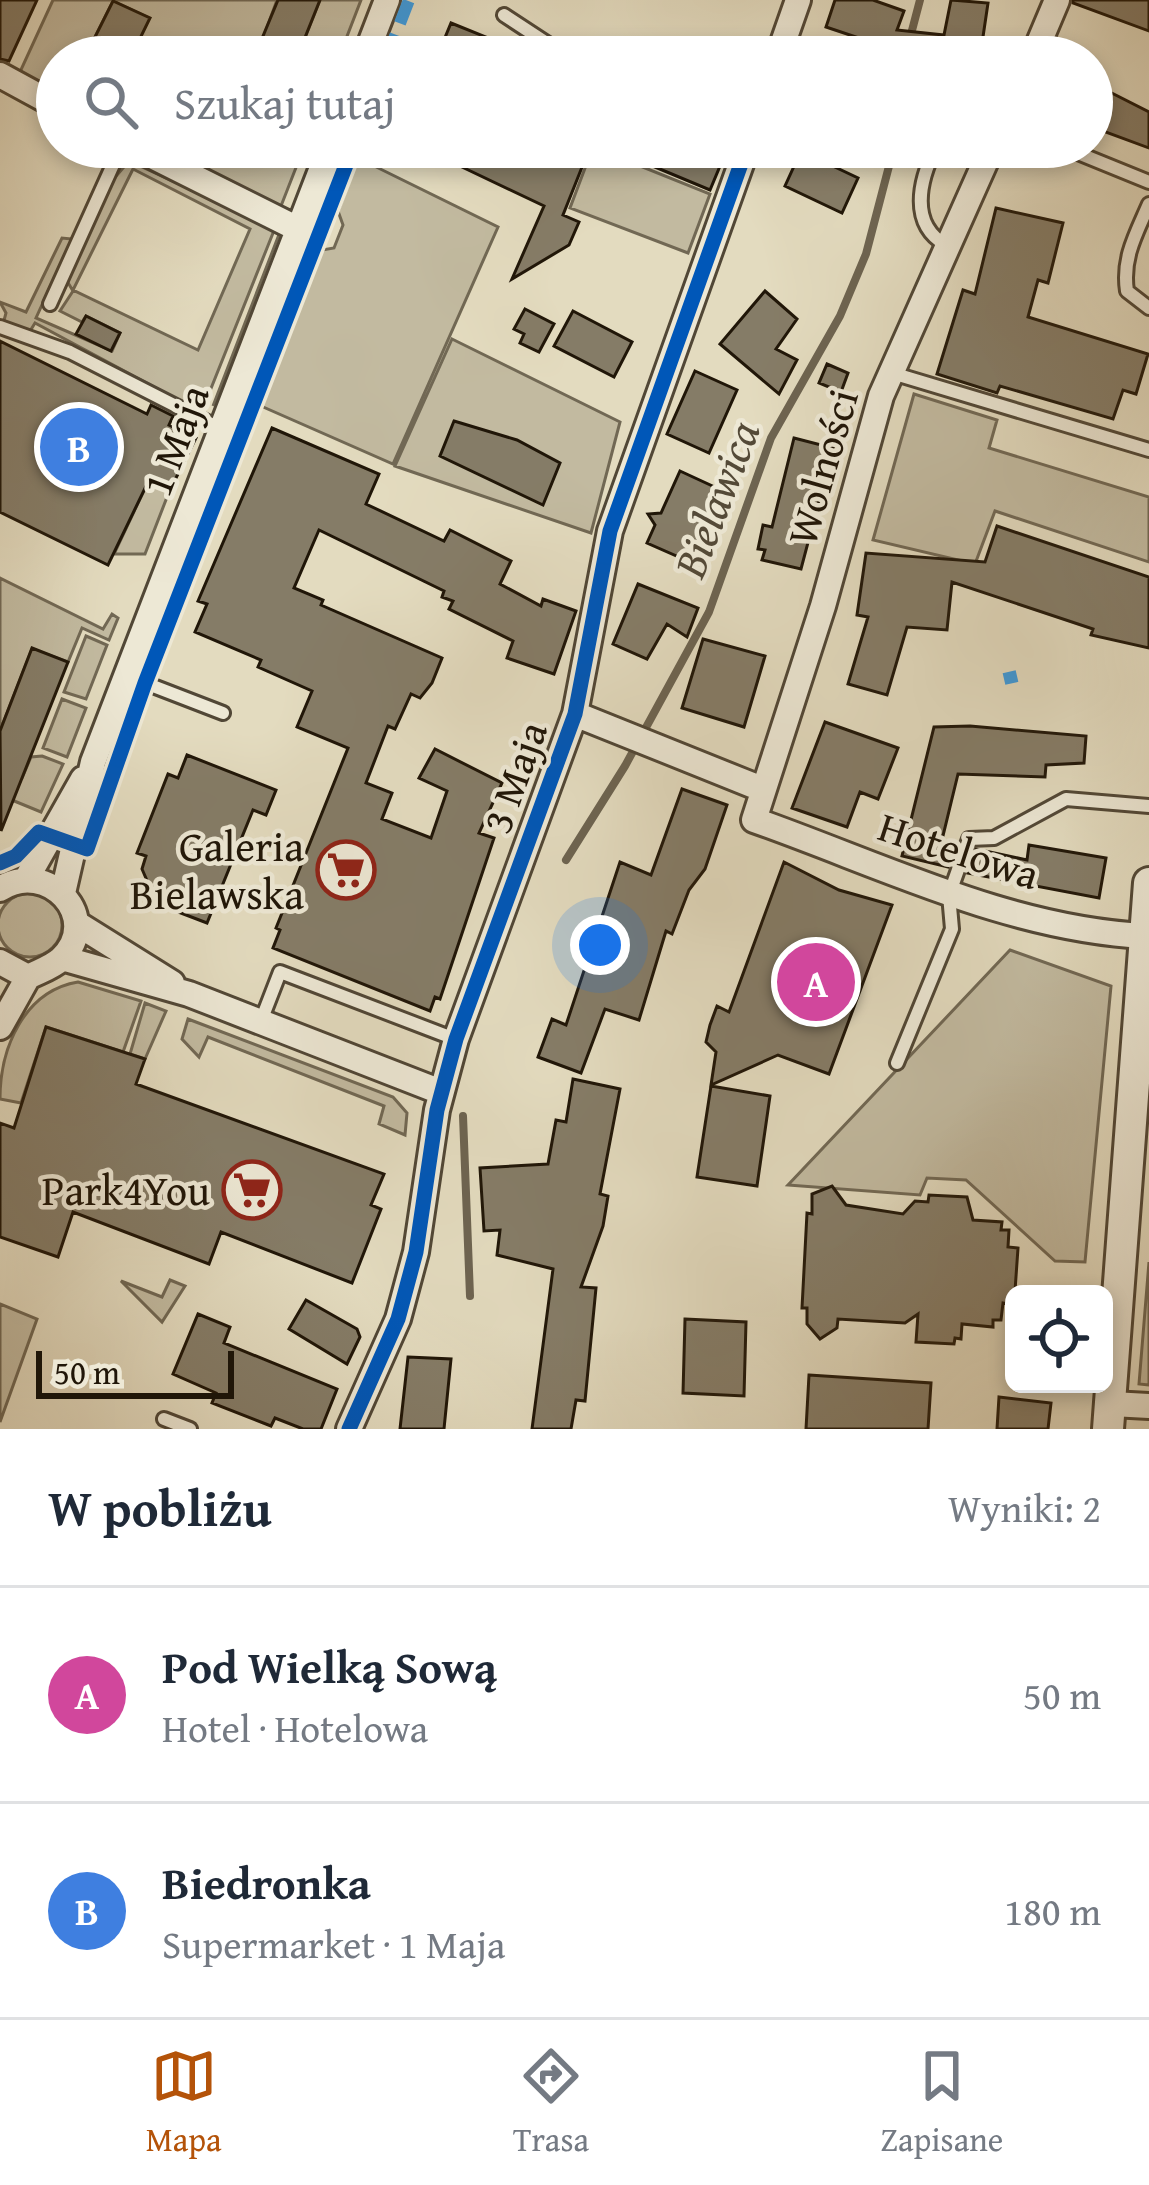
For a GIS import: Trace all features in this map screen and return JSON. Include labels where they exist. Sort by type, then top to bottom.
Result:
[{"type":"street","points":[[373,36],[387,0]]},
{"type":"street","points":[[785,36],[798,0]]},
{"type":"street","points":[[1042,36],[1058,0]]},
{"type":"street","points":[[0,75],[36,95]]},
{"type":"street","points":[[176,168],[298,229]]},
{"type":"street","name":"1 Maja","points":[[63,893],[93,762],[322,168]]},
{"type":"street","name":"3 Maja","points":[[349,1429],[398,1319],[441,1092],[456,1040],[575,714],[610,531],[740,168]]},
{"type":"street","name":"Wolności","points":[[754,820],[817,627],[862,453],[891,373],[982,168]]},
{"type":"street","points":[[575,714],[761,789]]},
{"type":"street","name":"1 Maja","points":[[27,878],[93,762]]},
{"type":"street","name":"Hotelowa","points":[[754,820],[949,895],[1110,934],[1145,936]]},
{"type":"street","points":[[0,889],[27,878],[63,893],[76,923],[190,994]]},
{"type":"street","points":[[1149,884],[1110,1416],[1149,1406]]},
{"type":"street","points":[[0,1027],[28,977],[62,958],[76,923]]},
{"type":"street","points":[[62,958],[190,994],[441,1092]]},
{"type":"street","points":[[0,962],[28,977]]},
{"type":"lane","points":[[504,15],[536,36]]},
{"type":"lane","points":[[1113,167],[1149,182]]},
{"type":"lane","points":[[50,304],[112,168]]},
{"type":"lane","points":[[929,168],[921,213],[931,236],[946,245]]},
{"type":"lane","points":[[1149,204],[1124,262],[1127,292],[1149,308]]},
{"type":"lane","points":[[0,327],[70,352],[221,429]]},
{"type":"lane","points":[[891,373],[1149,450]]},
{"type":"lane","points":[[126,676],[223,713]]},
{"type":"lane","points":[[897,1063],[952,928],[949,895],[969,839],[994,838],[1066,800],[1149,806]]},
{"type":"lane","points":[[261,1021],[280,972],[456,1040]]},
{"type":"lane","points":[[164,1419],[190,1429]]},
{"type":"shaded area","points":[[53,0],[277,0],[264,36],[134,36],[149,18],[113,1],[96,36],[36,36]]},
{"type":"shaded area","points":[[320,0],[361,0],[347,36],[306,36]]},
{"type":"shaded area","points":[[36,37],[36,83],[19,74]]},
{"type":"shaded area","points":[[123,168],[144,168],[275,228],[204,406],[197,410],[35,323],[27,336],[2,328],[6,313],[0,302],[26,312],[62,238],[72,239],[36,318],[112,351],[120,333],[86,316],[82,322],[60,311],[73,291],[67,281],[111,182]],"holes":[[[133,169],[250,229],[198,350],[73,290]]]},
{"type":"shaded area","points":[[203,168],[296,168],[281,206]]},
{"type":"shaded area","points":[[354,168],[378,168],[498,227],[393,464],[261,406],[322,250],[334,248],[343,225],[338,211]]},
{"type":"shaded area","points":[[585,168],[645,168],[710,194],[688,253],[570,208]]},
{"type":"shaded area","points":[[280,232],[284,235],[213,406]]},
{"type":"shaded area","points":[[452,339],[620,422],[591,533],[395,466]]},
{"type":"shaded area","points":[[914,394],[997,420],[989,448],[1149,497],[1149,562],[995,511],[975,564],[873,540]]},
{"type":"shaded area","points":[[148,482],[169,492],[145,554],[114,554]]},
{"type":"shaded area","points":[[0,578],[103,629],[112,614],[118,618],[109,640],[82,628],[68,662],[32,649],[0,731]]},
{"type":"shaded area","points":[[86,636],[107,645],[86,699],[64,692]]},
{"type":"shaded area","points":[[62,699],[86,708],[67,757],[43,748]]},
{"type":"shaded area","points":[[31,757],[63,764],[41,812],[7,798],[0,802],[0,769],[22,778]]},
{"type":"shaded area","points":[[18,896],[42,896],[59,913],[59,937],[42,954],[18,954],[1,937],[1,913]]},
{"type":"shaded area","points":[[1010,950],[1111,986],[1085,1262],[1055,1261],[966,1180],[927,1178],[920,1195],[788,1185]]},
{"type":"shaded area","points":[[78,982],[141,1001],[123,1052],[46,1027],[21,1103],[0,1099],[5,1060],[19,1025],[43,997]]},
{"type":"shaded area","points":[[145,1003],[166,1011],[145,1059],[130,1054]]},
{"type":"shaded area","points":[[188,1019],[393,1097],[407,1113],[405,1135],[379,1124],[384,1106],[208,1037],[199,1057],[182,1039]]},
{"type":"shaded area","points":[[1149,1262],[1149,1385],[1139,1384]]},
{"type":"shaded area","points":[[170,1280],[185,1286],[162,1322],[121,1281],[162,1297]]},
{"type":"shaded area","points":[[0,1304],[37,1319],[0,1422]]},
{"type":"building","points":[[0,0],[37,0],[9,61],[0,59]]},
{"type":"building","points":[[278,0],[320,0],[306,36],[263,36]]},
{"type":"building","points":[[835,0],[873,0],[904,11],[897,30],[944,35],[951,0],[988,3],[983,36],[853,36],[826,27]]},
{"type":"building","points":[[1149,0],[1149,31],[1073,3]]},
{"type":"building","points":[[113,1],[150,18],[141,36],[96,36]]},
{"type":"building","points":[[451,23],[483,36],[446,36]]},
{"type":"building","points":[[1113,94],[1149,112],[1149,148],[1113,135]]},
{"type":"building","points":[[464,168],[582,168],[563,215],[579,222],[569,245],[512,279],[544,206]]},
{"type":"building","points":[[657,168],[719,168],[710,190]]},
{"type":"building","points":[[793,168],[837,168],[858,178],[842,213],[785,186]]},
{"type":"building","points":[[996,208],[1063,223],[1048,283],[1038,280],[1028,317],[1148,354],[1136,394],[1123,390],[1113,419],[1000,386],[997,393],[937,374],[963,290],[975,294]]},
{"type":"building","points":[[765,291],[797,319],[776,349],[797,360],[779,394],[720,344]]},
{"type":"building","points":[[525,309],[554,324],[539,352],[520,343],[524,334],[514,329]]},
{"type":"building","points":[[573,311],[632,342],[614,377],[554,346]]},
{"type":"building","points":[[86,316],[120,333],[111,351],[76,334]]},
{"type":"building","points":[[0,341],[147,414],[151,405],[173,416],[169,425],[196,438],[169,492],[148,482],[108,565],[0,512]]},
{"type":"building","points":[[827,364],[848,373],[841,392],[819,383]]},
{"type":"building","points":[[695,371],[737,390],[709,453],[667,434]]},
{"type":"building","points":[[454,421],[517,440],[560,463],[543,505],[440,456]]},
{"type":"building","points":[[272,428],[379,474],[366,504],[444,541],[450,530],[511,561],[500,584],[541,606],[543,599],[576,611],[554,674],[507,658],[513,641],[449,609],[453,601],[442,597],[444,591],[319,530],[294,588],[323,600],[321,605],[442,658],[432,683],[420,698],[411,694],[395,729],[388,726],[366,783],[392,793],[382,819],[431,838],[447,791],[419,778],[435,749],[502,783],[479,833],[494,838],[440,999],[435,997],[430,1011],[273,948],[280,930],[276,928],[348,748],[297,727],[312,691],[258,667],[261,660],[195,632],[207,604],[198,601]]},
{"type":"building","points":[[794,438],[833,448],[801,569],[762,560],[765,550],[758,549],[763,525],[772,527]]},
{"type":"building","points":[[680,471],[721,490],[688,561],[647,543],[655,525],[648,514],[661,513]]},
{"type":"building","points":[[997,526],[1149,577],[1149,648],[1091,635],[1093,629],[952,582],[947,630],[907,627],[887,695],[848,684],[868,617],[857,615],[866,553],[985,562]]},
{"type":"building","points":[[638,584],[698,608],[687,637],[667,624],[647,659],[613,644]]},
{"type":"building","points":[[703,639],[765,656],[744,727],[682,708]]},
{"type":"building","points":[[32,648],[68,662],[1,831],[0,731]]},
{"type":"building","points":[[825,722],[898,748],[878,799],[860,792],[847,827],[792,808]]},
{"type":"building","points":[[934,727],[1086,736],[1084,763],[1046,765],[1045,777],[958,774],[942,840],[956,844],[948,867],[902,856]]},
{"type":"building","points":[[187,755],[276,790],[266,815],[253,810],[207,923],[160,905],[163,896],[152,892],[142,869],[146,856],[137,853],[168,774],[178,778]]},
{"type":"building","points":[[682,789],[727,805],[705,869],[689,890],[672,934],[666,931],[639,1020],[605,1009],[581,1073],[538,1057],[552,1019],[566,1025],[620,862],[651,875]]},
{"type":"building","points":[[1029,845],[1106,858],[1099,898],[968,873],[976,849],[1027,860]]},
{"type":"building","points":[[784,862],[839,890],[892,905],[829,1074],[778,1055],[711,1085],[716,1052],[706,1042],[710,1025],[717,1006],[729,1012]]},
{"type":"building","points":[[46,1027],[145,1059],[136,1084],[384,1174],[371,1205],[381,1209],[352,1283],[221,1232],[209,1264],[73,1212],[58,1257],[0,1237],[0,1123],[14,1128]]},
{"type":"building","points":[[573,1079],[620,1089],[600,1194],[608,1196],[603,1226],[581,1287],[596,1288],[585,1401],[576,1400],[571,1429],[532,1429],[553,1269],[497,1255],[500,1230],[484,1231],[480,1168],[548,1164],[556,1120],[566,1122]]},
{"type":"building","points":[[711,1086],[770,1096],[757,1186],[697,1177]]},
{"type":"building","points":[[832,1186],[846,1205],[903,1214],[915,1201],[928,1202],[929,1195],[967,1197],[973,1220],[1002,1222],[1001,1230],[1009,1230],[1008,1247],[1018,1248],[1015,1285],[1005,1285],[1001,1320],[993,1320],[993,1327],[962,1324],[961,1339],[955,1338],[954,1344],[916,1342],[918,1314],[905,1323],[838,1319],[837,1328],[820,1339],[807,1324],[807,1308],[802,1308],[812,1194]]},
{"type":"building","points":[[306,1300],[357,1329],[360,1337],[347,1364],[289,1329]]},
{"type":"building","points":[[198,1314],[230,1327],[224,1343],[337,1389],[321,1429],[303,1429],[275,1418],[271,1426],[212,1403],[216,1393],[173,1374]]},
{"type":"building","points":[[685,1319],[746,1322],[744,1396],[683,1393]]},
{"type":"building","points":[[408,1357],[451,1359],[444,1429],[400,1429]]},
{"type":"building","points":[[809,1375],[931,1383],[928,1429],[806,1429]]},
{"type":"building","points":[[999,1397],[1051,1403],[1048,1429],[997,1429]]},
{"type":"waterway","name":"Bielawica","points":[[911,36],[920,0]]},
{"type":"waterway","name":"Bielawica","points":[[566,860],[625,766],[709,612],[771,438],[840,316],[866,254],[889,168]]},
{"type":"waterway","name":"Bielawica","points":[[463,1116],[470,1296]]},
{"type":"marked path","points":[[395,36],[409,0]]},
{"type":"marked path","points":[[1004,679],[1017,676]]},
{"type":"cycle path","points":[[0,863],[16,856],[39,832],[87,849],[145,683],[345,168]]},
{"type":"cycle path","points":[[349,1429],[398,1319],[416,1252],[437,1110],[456,1039],[575,714],[610,531],[740,168]]},
{"type":"place","name":"Biedronka","points":[[79,447]]},
{"type":"place","name":"Galeria Bielawska","points":[[346,870]]},
{"type":"place","name":"Pod Wielką Sową","points":[[816,982]]},
{"type":"place","name":"Park4You","points":[[252,1190]]}]
